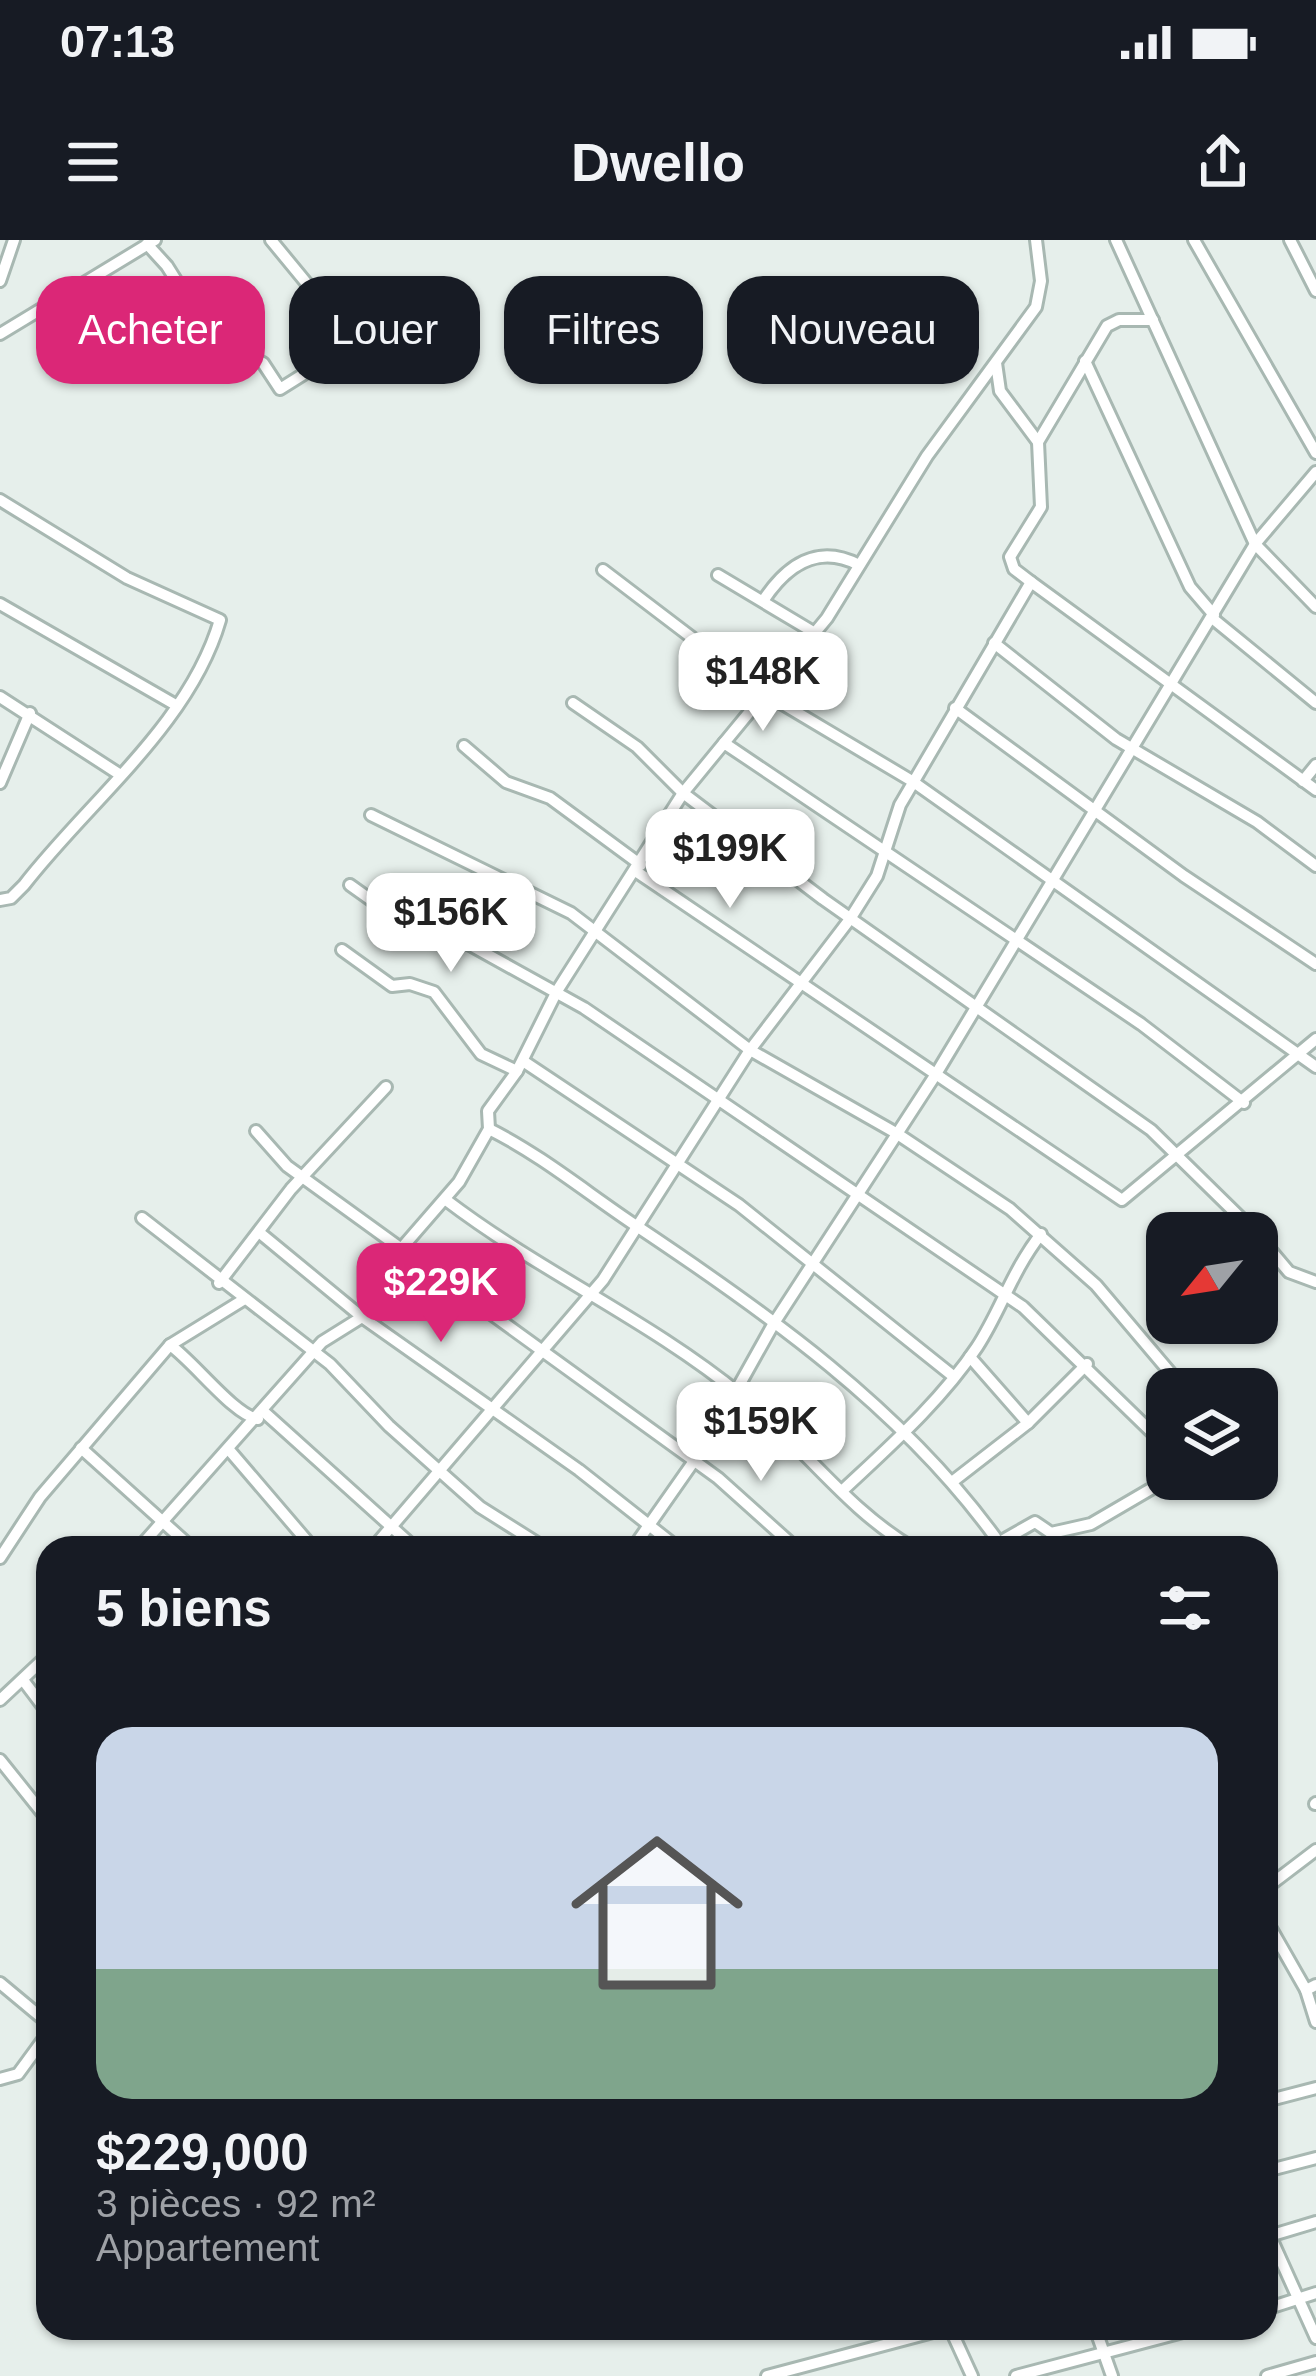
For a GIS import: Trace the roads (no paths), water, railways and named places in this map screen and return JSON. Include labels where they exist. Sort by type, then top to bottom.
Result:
[{"type":"street","points":[[1,274],[14,240]]},
{"type":"street","points":[[0,334],[151,242],[214,341],[263,363],[280,389],[355,342],[271,240]]},
{"type":"street","points":[[400,1250],[446,1200],[489,1129],[488,1112],[520,1066],[557,992],[683,794],[815,634],[926,456],[991,380],[996,360],[1038,303],[1036,240]]},
{"type":"street","points":[[1116,240],[1255,544],[1316,607]]},
{"type":"street","points":[[1194,240],[1316,453]]},
{"type":"street","points":[[1290,240],[1316,291]]},
{"type":"street","points":[[1153,320],[1112,323],[1085,361],[1038,442],[1041,507],[1010,562],[1030,582],[1316,790]]},
{"type":"street","points":[[1085,361],[1190,587],[1213,616],[1316,703]]},
{"type":"street","points":[[991,380],[1038,442]]},
{"type":"street","points":[[641,1536],[694,1460],[774,1323],[936,1074],[1255,544],[1316,472]]},
{"type":"street","points":[[0,500],[127,578],[220,620],[202,662],[119,775],[11,898],[0,900]]},
{"type":"street","points":[[763,601],[794,564],[837,556],[860,565]]},
{"type":"street","points":[[603,570],[766,694],[912,781],[1316,1067]]},
{"type":"street","points":[[718,574],[815,634]]},
{"type":"street","points":[[384,1536],[543,1354],[636,1226],[750,1050],[850,919],[884,856],[912,781],[1030,582]]},
{"type":"street","points":[[0,604],[174,704]]},
{"type":"street","points":[[994,643],[1133,748],[1257,822],[1316,866]]},
{"type":"street","points":[[0,697],[30,712],[119,775]]},
{"type":"street","points":[[573,703],[637,747],[683,794],[850,919],[1178,1152],[1237,1212]]},
{"type":"street","points":[[955,708],[1316,964]]},
{"type":"street","points":[[0,783],[30,712]]},
{"type":"street","points":[[724,743],[884,856],[1141,1024],[1244,1103]]},
{"type":"street","points":[[464,746],[506,782],[550,798],[800,984],[1122,1200],[1316,1039]]},
{"type":"street","points":[[1303,781],[1316,765]]},
{"type":"street","points":[[371,815],[554,903],[750,1050],[896,1133],[1041,1234],[1096,1286],[1166,1368]]},
{"type":"street","points":[[350,885],[395,917],[436,926],[557,992],[719,1100],[1001,1293],[1087,1364],[1146,1425]]},
{"type":"street","points":[[342,950],[392,986],[422,986],[434,992],[481,1054],[520,1066],[676,1164],[812,1263],[953,1376]]},
{"type":"street","points":[[219,1283],[303,1177],[386,1088]]},
{"type":"street","points":[[489,1129],[636,1226],[853,1384],[952,1482],[988,1536]]},
{"type":"street","points":[[256,1131],[303,1177],[411,1260],[694,1460],[782,1536]]},
{"type":"street","points":[[446,1200],[587,1295],[598,1296],[648,1326],[735,1390],[899,1536]]},
{"type":"street","points":[[142,1219],[340,1373],[441,1473],[480,1507],[526,1536]]},
{"type":"street","points":[[260,1233],[362,1317],[494,1408],[662,1536]]},
{"type":"street","points":[[843,1490],[903,1434],[970,1357],[1001,1293],[1041,1234]]},
{"type":"street","points":[[1278,1258],[1289,1271],[1316,1282]]},
{"type":"street","points":[[150,1536],[313,1354],[362,1317],[411,1260]]},
{"type":"street","points":[[0,1558],[81,1448],[170,1346],[244,1300]]},
{"type":"street","points":[[170,1346],[203,1371],[241,1413],[261,1415],[401,1536]]},
{"type":"street","points":[[970,1357],[1028,1423]]},
{"type":"street","points":[[952,1482],[1028,1423],[1087,1364]]},
{"type":"street","points":[[233,1447],[241,1413]]},
{"type":"street","points":[[233,1447],[303,1536]]},
{"type":"street","points":[[81,1448],[180,1536]]},
{"type":"street","points":[[1012,1536],[1035,1522],[1051,1532],[1090,1524],[1146,1492]]},
{"type":"street","points":[[0,1700],[36,1667]]},
{"type":"street","points":[[22,1680],[36,1698]]},
{"type":"street","points":[[0,1760],[36,1805]]},
{"type":"street","points":[[1278,1879],[1316,1850]]},
{"type":"street","points":[[1278,1938],[1311,1988],[1316,2021]]},
{"type":"street","points":[[0,1983],[36,2013]]},
{"type":"street","points":[[0,2079],[18,2074],[36,2049]]},
{"type":"street","points":[[1278,2098],[1316,2088]]},
{"type":"street","points":[[1278,2167],[1316,2158]]},
{"type":"street","points":[[1278,2231],[1316,2222]]},
{"type":"street","points":[[1278,2257],[1316,2338]]},
{"type":"street","points":[[1278,2306],[1316,2293]]},
{"type":"street","points":[[767,2376],[904,2340]]},
{"type":"street","points":[[955,2340],[972,2376]]},
{"type":"street","points":[[1099,2340],[1112,2376]]},
{"type":"street","points":[[1016,2376],[1148,2340]]},
{"type":"street","points":[[1267,2376],[1316,2362]]}]
